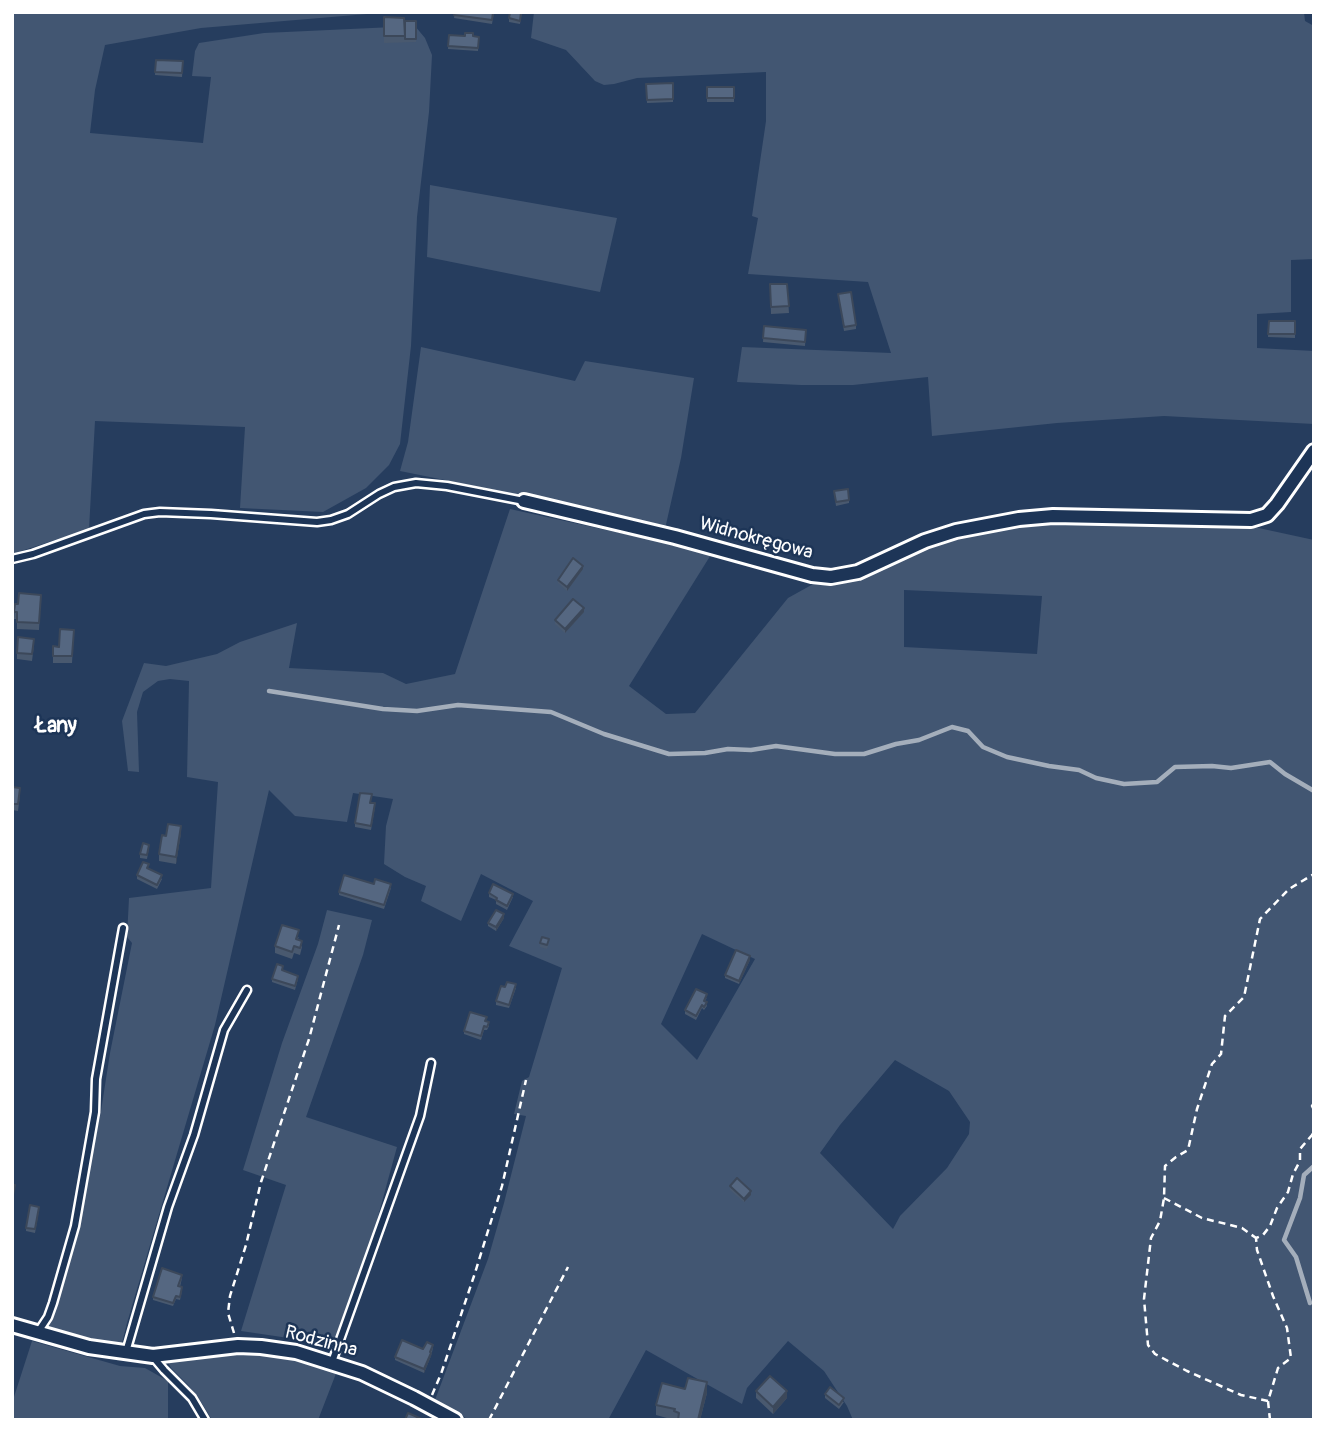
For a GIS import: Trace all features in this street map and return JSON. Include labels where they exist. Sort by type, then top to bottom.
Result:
[{"type":"street","name":"Widnokręgowa","points":[[524,501],[675,537],[812,575],[831,577],[858,572],[925,541],[956,531],[1019,520],[1053,516],[1251,520],[1267,515],[1314,451]]},
{"type":"street","name":"Rodzinna","points":[[12,1325],[89,1347],[125,1353],[160,1356],[238,1346],[296,1352],[362,1373],[455,1420]]},
{"type":"lane","name":"Widnokręgowa","points":[[12,559],[144,514],[160,512],[317,522],[331,520],[348,514],[394,487],[416,483],[447,486],[524,501]]},
{"type":"lane","points":[[37,1332],[48,1317],[75,1226],[95,1112],[96,1079],[123,928]]},
{"type":"lane","points":[[125,1353],[167,1208],[194,1135],[224,1030],[247,990]]},
{"type":"lane","points":[[331,1362],[419,1116],[430,1063]]},
{"type":"lane","points":[[160,1356],[164,1370],[192,1398],[205,1420]]},
{"type":"path","points":[[1268,1401],[1241,1395],[1155,1354],[1148,1345],[1144,1299],[1151,1238],[1160,1221],[1164,1198],[1165,1166],[1188,1150],[1197,1109],[1212,1064],[1221,1054],[1225,1016],[1244,996],[1260,919],[1289,889],[1314,874]]},
{"type":"path","points":[[238,1346],[228,1313],[230,1296],[261,1182],[309,1039],[339,925]]},
{"type":"path","points":[[427,1405],[441,1374],[502,1186],[526,1080]]},
{"type":"path","points":[[1314,1103],[1314,1110]]},
{"type":"path","points":[[1256,1238],[1263,1236],[1270,1226],[1277,1208],[1288,1192],[1300,1161],[1300,1149],[1314,1130]]},
{"type":"path","points":[[1164,1198],[1202,1218],[1242,1228],[1256,1238],[1257,1250],[1287,1328],[1290,1358],[1278,1368],[1268,1401],[1269,1420]]},
{"type":"path","points":[[489,1420],[568,1267]]},
{"type":"shaded area","points":[[12,12],[391,12],[201,28],[105,45],[95,90],[90,133],[203,143],[211,77],[192,76],[195,51],[199,43],[264,33],[415,26],[425,38],[432,55],[429,112],[417,217],[411,346],[400,444],[389,465],[366,488],[323,512],[240,508],[245,427],[95,421],[89,529],[12,554]]},
{"type":"shaded area","points":[[534,12],[1304,12],[1305,21],[1314,26],[1314,259],[1291,260],[1291,312],[1257,314],[1257,348],[1314,351],[1314,424],[1164,416],[1057,423],[932,436],[928,377],[853,385],[737,382],[742,347],[891,353],[868,282],[748,274],[758,218],[752,216],[766,121],[766,72],[637,78],[604,85],[595,81],[566,50],[531,38]]},
{"type":"shaded area","points":[[430,185],[617,218],[600,292],[427,257]]},
{"type":"shaded area","points":[[421,347],[575,381],[585,361],[694,378],[681,458],[665,529],[544,500],[400,471],[408,442]]},
{"type":"shaded area","points":[[510,509],[712,553],[629,686],[666,714],[695,713],[788,598],[824,578],[988,527],[1044,521],[1231,522],[1314,540],[1314,1420],[853,1420],[824,1371],[788,1341],[747,1388],[742,1404],[646,1350],[608,1420],[469,1420],[435,1400],[488,1259],[526,1116],[514,1114],[522,1081],[529,1077],[562,968],[509,946],[533,901],[481,874],[461,921],[421,901],[426,886],[384,864],[386,826],[393,799],[353,793],[347,822],[295,816],[269,790],[215,1025],[121,1347],[47,1328],[78,1227],[101,1111],[132,943],[127,937],[129,898],[211,888],[218,782],[187,777],[189,681],[158,681],[143,692],[137,712],[139,772],[128,771],[122,721],[144,663],[166,666],[217,654],[240,642],[297,623],[289,668],[383,673],[406,684],[455,674]],"holes":[[[904,590],[1042,596],[1037,654],[904,647]],[[702,934],[755,959],[697,1060],[661,1024]],[[895,1060],[949,1091],[970,1122],[969,1134],[947,1168],[900,1216],[893,1229],[820,1153]]]},
{"type":"shaded area","points":[[327,910],[372,920],[363,955],[306,1117],[397,1147],[377,1220],[331,1349],[302,1340],[241,1331],[286,1185],[243,1170]]},
{"type":"shaded area","points":[[32,1341],[120,1366],[145,1368],[168,1381],[168,1420],[12,1420],[12,1403]]},
{"type":"shaded area","points":[[254,1352],[303,1359],[337,1371],[318,1420],[212,1420],[198,1397],[168,1362],[172,1359],[221,1353]]},
{"type":"building","points":[[455,12],[493,12],[492,20],[454,15]]},
{"type":"building","points":[[510,12],[521,12],[520,21],[509,18]]},
{"type":"building","points":[[384,17],[404,18],[405,36],[384,36]]},
{"type":"building","points":[[405,21],[416,21],[416,39],[405,39]]},
{"type":"building","points":[[465,33],[473,33],[473,36],[479,37],[478,48],[448,46],[449,35],[465,36]]},
{"type":"building","points":[[156,60],[183,61],[182,73],[155,72]]},
{"type":"building","points":[[673,83],[673,99],[647,100],[646,84]]},
{"type":"building","points":[[707,87],[734,87],[734,98],[707,98]]},
{"type":"building","points":[[770,284],[787,284],[789,306],[771,307]]},
{"type":"building","points":[[851,292],[856,325],[844,327],[838,294]]},
{"type":"building","points":[[1269,321],[1295,321],[1295,334],[1268,334]]},
{"type":"building","points":[[764,326],[806,330],[805,342],[763,338]]},
{"type":"building","points":[[848,489],[849,500],[836,502],[834,491]]},
{"type":"building","points":[[573,558],[583,566],[567,587],[558,580]]},
{"type":"building","points":[[19,593],[41,595],[39,623],[17,622],[17,612],[14,612]]},
{"type":"building","points":[[573,599],[584,608],[565,629],[555,620]]},
{"type":"building","points":[[60,629],[74,630],[72,656],[53,656],[53,646],[59,647]]},
{"type":"building","points":[[18,637],[34,639],[32,654],[17,653]]},
{"type":"building","points":[[12,787],[20,788],[18,804],[12,804]]},
{"type":"building","points":[[360,793],[372,794],[370,803],[375,803],[371,826],[355,823]]},
{"type":"building","points":[[168,824],[181,826],[176,857],[159,854],[162,835],[166,836]]},
{"type":"building","points":[[143,843],[149,845],[147,855],[140,854]]},
{"type":"building","points":[[143,862],[149,864],[147,868],[162,875],[157,885],[137,875]]},
{"type":"building","points":[[344,875],[374,884],[375,879],[391,884],[384,905],[339,892]]},
{"type":"building","points":[[493,884],[513,894],[507,906],[489,893]]},
{"type":"building","points":[[496,910],[504,914],[496,927],[488,923]]},
{"type":"building","points":[[282,925],[299,930],[296,939],[302,941],[300,948],[294,946],[292,952],[275,946]]},
{"type":"building","points":[[542,937],[549,939],[547,945],[540,943]]},
{"type":"building","points":[[736,950],[750,956],[739,981],[725,975]]},
{"type":"building","points":[[277,964],[283,966],[282,970],[298,976],[295,986],[272,979]]},
{"type":"building","points":[[507,982],[516,984],[509,1005],[496,1001],[501,986],[505,987]]},
{"type":"building","points":[[696,989],[707,994],[704,1001],[707,1002],[696,1016],[685,1010]]},
{"type":"building","points":[[470,1012],[487,1017],[485,1021],[489,1022],[487,1027],[484,1026],[481,1036],[464,1031]]},
{"type":"building","points":[[737,1178],[751,1191],[744,1199],[730,1186]]},
{"type":"building","points":[[30,1205],[39,1207],[35,1229],[26,1228]]},
{"type":"building","points":[[162,1268],[182,1275],[178,1286],[182,1287],[180,1297],[176,1296],[173,1303],[153,1297]]},
{"type":"building","points":[[402,1340],[423,1349],[427,1342],[433,1345],[424,1369],[395,1357]]},
{"type":"building","points":[[770,1376],[787,1391],[773,1407],[756,1391]]},
{"type":"building","points":[[688,1378],[707,1382],[698,1420],[678,1420],[679,1413],[674,1411],[675,1409],[656,1405],[662,1383],[685,1389]]},
{"type":"building","points":[[830,1387],[844,1398],[839,1405],[825,1394]]},
{"type":"building","points":[[408,1413],[424,1420],[405,1420]]},
{"type":"waterway","points":[[269,691],[383,709],[417,711],[458,705],[551,712],[604,734],[669,754],[728,749],[751,750],[776,746],[835,754],[864,754],[919,740],[952,727],[968,731],[983,747],[1007,757],[1079,770],[1096,778],[1124,784],[1157,782],[1175,767],[1231,768],[1270,762],[1314,791]]},
{"type":"waterway","points":[[1310,1303],[1296,1257],[1284,1240],[1300,1198],[1304,1175],[1314,1166]]},
{"type":"district","name":"Łany","points":[[56,727]]}]
